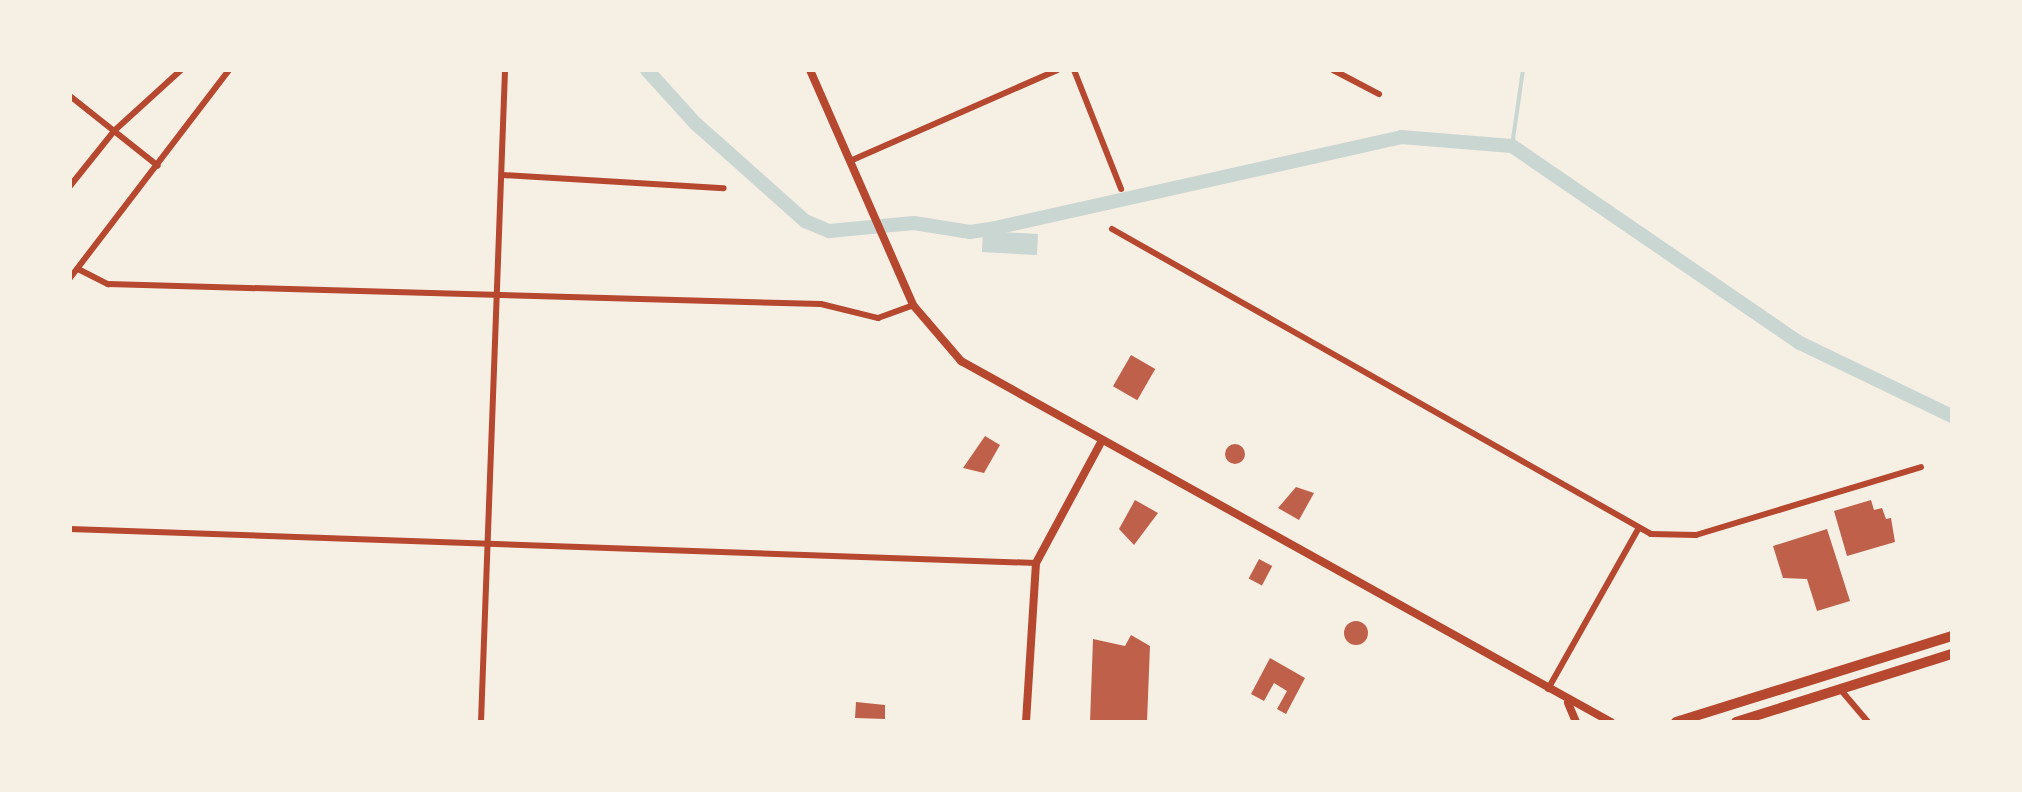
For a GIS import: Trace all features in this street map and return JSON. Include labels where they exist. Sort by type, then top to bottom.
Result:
[{"type":"main road","points":[[1676,722],[1952,636]]},
{"type":"main road","points":[[1736,722],[1952,654]]},
{"type":"street","points":[[70,186],[114,131],[180,70]]},
{"type":"street","points":[[70,278],[229,70]]},
{"type":"street","points":[[481,722],[505,70]]},
{"type":"street","points":[[810,70],[913,305],[961,360],[1100,444],[1610,722]]},
{"type":"street","points":[[850,161],[1057,70]]},
{"type":"street","points":[[1074,70],[1120,189]]},
{"type":"street","points":[[1334,70],[1378,94]]},
{"type":"street","points":[[70,96],[158,166]]},
{"type":"street","points":[[502,174],[724,188]]},
{"type":"street","points":[[1112,229],[1638,529],[1696,535],[1921,467]]},
{"type":"street","points":[[78,269],[108,284],[820,304],[878,318],[913,305]]},
{"type":"street","points":[[1026,722],[1036,563],[1100,444]]},
{"type":"street","points":[[70,529],[489,540],[1036,563]]},
{"type":"street","points":[[1548,690],[1638,529]]},
{"type":"street","points":[[1840,689],[1866,718]]},
{"type":"street","points":[[1568,702],[1576,722]]},
{"type":"shaded area","points":[[983,231],[1038,234],[1037,255],[982,252]]},
{"type":"building","points":[[1131,355],[1155,369],[1137,400],[1113,386]]},
{"type":"building","points":[[985,436],[1000,445],[984,473],[963,468]]},
{"type":"building","points":[[1231,444],[1239,444],[1245,454],[1239,464],[1231,464],[1225,458],[1225,450]]},
{"type":"building","points":[[1296,487],[1314,493],[1299,520],[1278,508]]},
{"type":"building","points":[[1135,500],[1158,513],[1134,545],[1119,529]]},
{"type":"building","points":[[1871,500],[1874,510],[1882,508],[1886,519],[1891,518],[1895,542],[1847,556],[1834,511]]},
{"type":"building","points":[[1827,529],[1850,601],[1817,611],[1807,579],[1783,578],[1773,546]]},
{"type":"building","points":[[1259,559],[1272,566],[1262,585],[1249,578]]},
{"type":"building","points":[[1351,621],[1361,621],[1368,633],[1361,645],[1351,645],[1344,638],[1344,628]]},
{"type":"building","points":[[1131,635],[1150,646],[1147,722],[1090,722],[1093,639],[1125,646]]},
{"type":"building","points":[[1270,658],[1305,678],[1286,714],[1277,709],[1287,691],[1274,683],[1264,701],[1251,694]]},
{"type":"building","points":[[856,702],[885,705],[885,719],[855,718]]},
{"type":"waterway","points":[[647,70],[695,123],[805,221],[829,231],[914,223],[970,232],[995,228],[1401,137],[1512,146],[1800,343],[1952,416]]},
{"type":"waterway","points":[[1512,146],[1523,70]]}]
